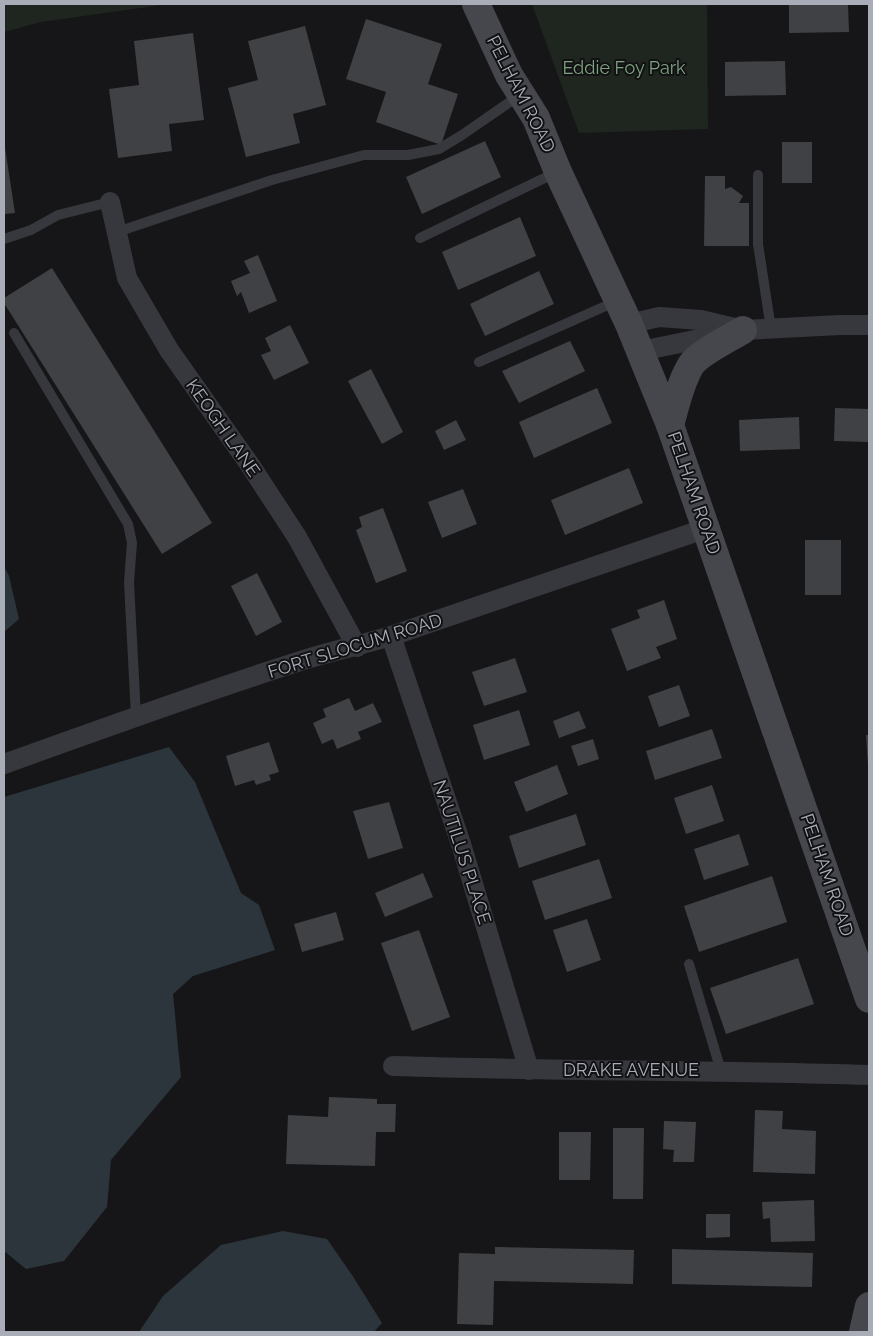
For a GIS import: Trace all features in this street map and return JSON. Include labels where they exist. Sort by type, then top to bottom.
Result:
[{"type":"main road","name":"PELHAM ROAD","points":[[476,4],[509,75],[536,118],[558,172],[624,312],[670,424],[869,999]]},
{"type":"main road","points":[[670,424],[680,390],[692,364],[711,348],[743,330]]},
{"type":"main road","points":[[863,1332],[869,1306]]},
{"type":"street","name":"KEOGH LANE","points":[[110,202],[127,278],[169,350],[297,537],[357,647]]},
{"type":"street","points":[[624,312],[701,320],[743,330]]},
{"type":"street","points":[[641,351],[743,330],[869,325]]},
{"type":"street","name":"FORT SLOCUM ROAD","points":[[4,764],[136,717],[312,658],[391,636],[707,528]]},
{"type":"street","name":"NAUTILUS PLACE","points":[[391,636],[461,844],[529,1070]]},
{"type":"street","name":"DRAKE AVENUE","points":[[393,1066],[529,1070],[869,1074]]},
{"type":"lane","points":[[117,232],[290,175],[364,154],[408,155],[439,149],[521,94]]},
{"type":"lane","points":[[420,238],[558,172]]},
{"type":"lane","points":[[758,175],[758,244],[770,329]]},
{"type":"lane","points":[[4,239],[31,230],[58,215],[110,202]]},
{"type":"lane","points":[[479,362],[624,312]]},
{"type":"lane","points":[[14,333],[128,524],[132,543],[129,582],[136,717]]},
{"type":"lane","points":[[689,964],[721,1071]]},
{"type":"green space","points":[[4,4],[169,4],[41,22],[4,32]]},
{"type":"green space","name":"Eddie Foy Park","points":[[532,4],[707,4],[708,129],[579,133]]},
{"type":"shaded area","points":[[4,566],[9,576],[19,619],[4,632]]},
{"type":"shaded area","points":[[169,747],[195,782],[241,893],[259,905],[275,950],[193,976],[173,994],[181,1077],[111,1160],[107,1207],[64,1261],[26,1269],[4,1251],[4,797]]},
{"type":"shaded area","points":[[283,1231],[327,1239],[382,1323],[374,1332],[139,1332],[163,1296],[221,1245]]},
{"type":"building","points":[[789,4],[848,4],[849,32],[789,33]]},
{"type":"building","points":[[366,19],[442,44],[428,84],[458,94],[441,145],[376,122],[386,92],[346,79]]},
{"type":"building","points":[[305,26],[326,105],[293,114],[300,143],[246,157],[228,88],[258,80],[248,41]]},
{"type":"building","points":[[193,33],[204,120],[169,124],[172,151],[118,158],[109,89],[139,85],[134,41]]},
{"type":"building","points":[[785,61],[786,95],[725,96],[725,62]]},
{"type":"building","points":[[4,141],[15,213],[4,214]]},
{"type":"building","points":[[485,141],[501,177],[422,214],[406,177]]},
{"type":"building","points":[[782,142],[812,142],[812,183],[782,183]]},
{"type":"building","points":[[705,176],[725,176],[725,189],[731,187],[743,196],[739,203],[749,203],[749,246],[704,246]]},
{"type":"building","points":[[520,217],[536,256],[458,290],[442,252]]},
{"type":"building","points":[[258,255],[277,301],[249,313],[241,292],[237,296],[231,281],[250,273],[244,261]]},
{"type":"building","points":[[52,268],[212,523],[162,554],[4,303],[4,298]]},
{"type":"building","points":[[539,271],[554,304],[485,336],[470,304]]},
{"type":"building","points":[[290,325],[309,363],[274,380],[261,355],[271,351],[265,338]]},
{"type":"building","points":[[570,341],[585,371],[519,403],[502,371]]},
{"type":"building","points":[[371,369],[403,432],[382,444],[348,381]]},
{"type":"building","points":[[597,388],[612,423],[534,458],[519,422]]},
{"type":"building","points":[[835,408],[869,409],[869,442],[834,441]]},
{"type":"building","points":[[799,417],[800,449],[740,451],[739,420]]},
{"type":"building","points":[[456,420],[466,440],[444,450],[435,431]]},
{"type":"building","points":[[629,468],[643,503],[565,535],[551,500]]},
{"type":"building","points":[[463,489],[477,524],[442,538],[428,502]]},
{"type":"building","points":[[383,508],[407,571],[376,583],[356,530],[362,527],[359,517]]},
{"type":"building","points":[[805,540],[841,540],[841,595],[805,595]]},
{"type":"building","points":[[257,573],[282,622],[256,636],[231,586]]},
{"type":"building","points":[[664,600],[677,639],[656,647],[661,658],[627,671],[611,629],[640,618],[637,610]]},
{"type":"building","points":[[515,658],[527,692],[484,706],[472,672]]},
{"type":"building","points":[[679,685],[690,716],[659,727],[648,696]]},
{"type":"building","points":[[349,698],[355,711],[373,703],[382,722],[358,732],[361,739],[337,749],[333,739],[322,744],[313,723],[326,717],[323,709]]},
{"type":"building","points":[[519,710],[530,745],[484,760],[473,725]]},
{"type":"building","points":[[579,711],[586,728],[559,738],[553,721]]},
{"type":"building","points":[[712,729],[722,758],[655,780],[646,751]]},
{"type":"building","points":[[866,735],[869,735],[869,766],[868,766]]},
{"type":"building","points":[[593,739],[599,759],[578,766],[571,746]]},
{"type":"building","points":[[269,742],[279,772],[269,775],[271,780],[256,785],[254,780],[235,786],[226,756]]},
{"type":"building","points":[[557,765],[568,794],[526,812],[514,782]]},
{"type":"building","points":[[712,785],[724,821],[686,834],[674,798]]},
{"type":"building","points":[[389,802],[403,848],[368,859],[353,811]]},
{"type":"building","points":[[576,814],[586,845],[519,868],[509,836]]},
{"type":"building","points":[[739,834],[749,865],[704,880],[694,849]]},
{"type":"building","points":[[599,859],[612,898],[545,920],[532,881]]},
{"type":"building","points":[[423,873],[433,897],[385,917],[375,893]]},
{"type":"building","points":[[772,876],[787,922],[699,952],[684,906]]},
{"type":"building","points":[[336,912],[344,940],[302,952],[294,924]]},
{"type":"building","points":[[587,919],[601,960],[567,972],[553,930]]},
{"type":"building","points":[[419,930],[450,1017],[412,1031],[381,943]]},
{"type":"building","points":[[798,958],[814,1004],[726,1034],[710,988]]},
{"type":"building","points":[[329,1097],[377,1099],[377,1104],[396,1104],[395,1132],[376,1132],[375,1166],[286,1164],[288,1115],[328,1117]]},
{"type":"building","points":[[755,1110],[783,1111],[782,1129],[816,1131],[815,1174],[753,1172]]},
{"type":"building","points":[[664,1121],[696,1122],[694,1162],[673,1162],[674,1150],[663,1149]]},
{"type":"building","points":[[613,1128],[644,1128],[643,1199],[613,1199]]},
{"type":"building","points":[[559,1132],[591,1132],[590,1180],[559,1180]]},
{"type":"building","points":[[814,1200],[815,1241],[771,1242],[770,1218],[763,1219],[762,1202]]},
{"type":"building","points":[[706,1214],[730,1214],[730,1237],[706,1238]]},
{"type":"building","points":[[495,1247],[634,1250],[633,1284],[494,1281],[493,1325],[457,1324],[459,1253],[495,1254]]},
{"type":"building","points":[[672,1249],[813,1253],[812,1287],[672,1284]]}]
